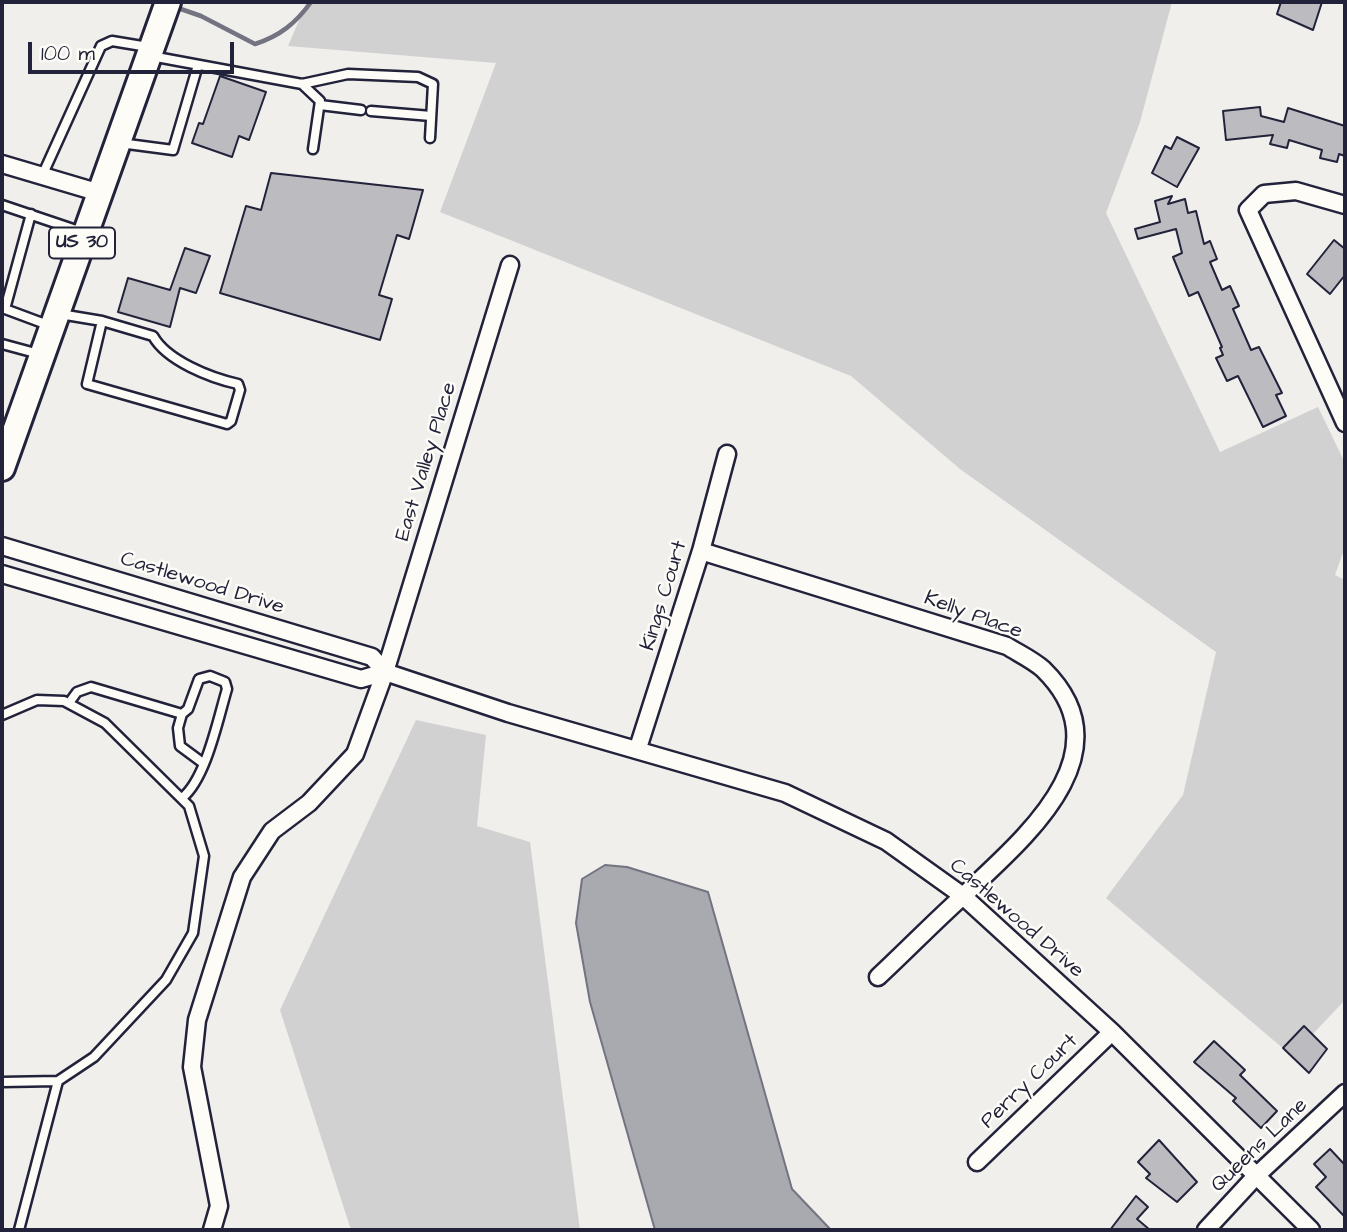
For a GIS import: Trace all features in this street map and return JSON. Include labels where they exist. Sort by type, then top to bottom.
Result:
[{"type":"main road","name":"US 30","points":[[2,468],[165,10]]},
{"type":"street","points":[[2,164],[100,193]]},
{"type":"street","points":[[1345,205],[1296,191],[1264,194],[1248,211],[1252,226],[1345,423]]},
{"type":"street","name":"East Valley Place","points":[[212,1230],[219,1206],[192,1067],[197,1020],[242,877],[272,831],[309,803],[355,754],[385,672],[510,265]]},
{"type":"street","name":"Kings Court","points":[[638,748],[701,551],[727,454]]},
{"type":"street","name":"Castlewood Drive","points":[[2,546],[372,657],[385,672],[508,713],[638,748],[785,793],[886,841],[963,896],[1112,1032],[1311,1230]]},
{"type":"street","name":"Kelly Place","points":[[701,551],[1007,646],[1042,669],[1067,701],[1076,739],[1064,785],[1042,819],[878,977]]},
{"type":"street","name":"Castlewood Drive","points":[[2,573],[361,679],[385,672]]},
{"type":"street","name":"Perry Court","points":[[977,1163],[1112,1032]]},
{"type":"street","name":"Queens Lane","points":[[1206,1230],[1256,1176],[1345,1093]]},
{"type":"lane","points":[[42,176],[100,46],[112,41],[198,65],[302,84],[348,74],[418,77],[433,84],[430,138]]},
{"type":"lane","points":[[117,143],[173,150],[198,65]]},
{"type":"lane","points":[[302,84],[320,101],[313,149]]},
{"type":"lane","points":[[320,105],[361,110]]},
{"type":"lane","points":[[371,111],[431,116]]},
{"type":"lane","points":[[2,205],[86,233]]},
{"type":"lane","points":[[30,214],[5,309],[55,320],[102,321],[153,336],[158,344],[185,361],[192,371],[238,384],[240,390],[231,421],[227,424],[87,384],[102,321]]},
{"type":"lane","points":[[2,344],[42,355]]},
{"type":"lane","points":[[182,798],[191,791],[203,763],[228,689],[225,682],[204,676],[199,680],[188,709],[182,714],[178,738],[186,751],[203,763]]},
{"type":"lane","points":[[69,703],[77,692],[92,688],[182,714]]},
{"type":"lane","points":[[2,715],[37,700],[69,703],[105,723],[189,806],[204,856],[193,933],[166,980],[94,1057],[58,1081],[2,1082]]},
{"type":"lane","points":[[19,1230],[58,1081]]},
{"type":"shaded area","points":[[307,2],[1172,2],[1140,122],[1106,213],[1220,452],[1318,407],[1345,463],[1345,547],[1335,575],[1345,580],[1345,1000],[1292,1056],[1106,898],[1183,795],[1216,652],[960,469],[851,376],[440,212],[496,63],[288,46]]},
{"type":"shaded area","points":[[416,720],[486,735],[477,826],[530,842],[580,1230],[351,1230],[280,1010]]},
{"type":"shaded area","points":[[605,865],[627,867],[708,892],[792,1189],[831,1230],[655,1230],[590,1002],[576,923],[582,879]]},
{"type":"building","points":[[1281,2],[1322,2],[1313,30],[1277,14]]},
{"type":"building","points":[[220,76],[266,92],[249,140],[239,136],[232,157],[192,143],[199,123],[203,124]]},
{"type":"building","points":[[1260,107],[1261,116],[1284,122],[1288,108],[1345,126],[1345,156],[1339,154],[1337,162],[1320,158],[1322,150],[1289,140],[1287,148],[1270,144],[1273,135],[1226,140],[1223,111]]},
{"type":"building","points":[[1177,137],[1199,148],[1177,187],[1152,173],[1165,146],[1171,149]]},
{"type":"building","points":[[271,173],[423,190],[409,239],[397,235],[379,295],[392,299],[380,340],[220,293],[246,206],[261,210]]},
{"type":"building","points":[[1172,196],[1168,204],[1185,199],[1188,213],[1196,211],[1204,244],[1210,241],[1217,259],[1210,262],[1222,290],[1230,286],[1239,306],[1233,309],[1251,350],[1259,347],[1282,393],[1276,395],[1286,416],[1263,427],[1238,376],[1227,381],[1216,358],[1223,355],[1220,348],[1222,347],[1198,292],[1189,296],[1173,257],[1182,253],[1176,229],[1138,239],[1135,229],[1160,222],[1155,201]]},
{"type":"building","points":[[1334,240],[1345,249],[1345,275],[1330,294],[1307,274]]},
{"type":"building","points":[[185,248],[210,256],[196,293],[180,288],[170,327],[118,312],[128,278],[170,290]]},
{"type":"building","points":[[1304,1026],[1327,1049],[1309,1073],[1283,1048]]},
{"type":"building","points":[[1214,1041],[1245,1070],[1240,1075],[1277,1111],[1261,1128],[1233,1101],[1236,1098],[1194,1062]]},
{"type":"building","points":[[1159,1140],[1197,1182],[1177,1202],[1146,1178],[1150,1174],[1138,1162]]},
{"type":"building","points":[[1330,1149],[1345,1165],[1345,1217],[1316,1187],[1326,1177],[1314,1164]]},
{"type":"building","points":[[1136,1196],[1148,1207],[1137,1219],[1150,1230],[1110,1230]]},
{"type":"waterway","points":[[175,7],[201,16],[255,44],[287,28],[311,2]]}]
